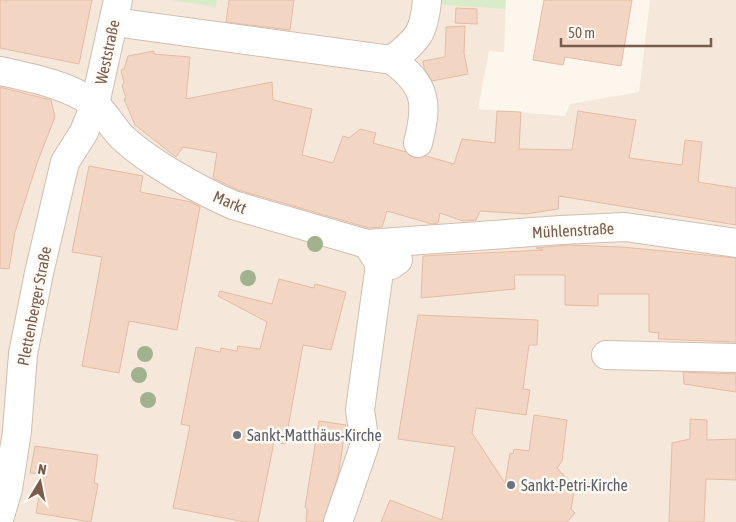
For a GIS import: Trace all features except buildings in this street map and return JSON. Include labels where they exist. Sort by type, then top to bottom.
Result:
[{"type":"street","points":[[392,60],[412,45],[420,34],[425,23],[427,0]]},
{"type":"street","points":[[116,11],[392,60],[415,80],[423,94],[426,114],[418,143]]},
{"type":"street","name":"Weststraße","points":[[95,104],[116,11]]},
{"type":"street","points":[[0,71],[50,82],[95,104]]},
{"type":"street","name":"Markt","points":[[95,104],[123,138],[175,174],[233,206],[374,254],[409,242]]},
{"type":"street","name":"Plettenberger Straße","points":[[0,516],[8,490],[17,431],[23,354],[39,272],[65,162],[84,132],[95,104]]},
{"type":"street","name":"Mühlenstraße","points":[[409,242],[624,227],[736,243]]},
{"type":"street","points":[[338,522],[365,444],[360,410],[374,254]]},
{"type":"street","points":[[606,354],[736,358]]},
{"type":"shaded area","points":[[92,0],[506,0],[504,52],[489,51],[478,109],[565,116],[570,104],[639,92],[650,0],[736,0],[736,522],[0,522],[0,48],[79,64]]},
{"type":"green space","points":[[171,0],[217,0],[216,7]]},
{"type":"green space","points":[[433,0],[506,0],[505,9],[432,4]]},
{"type":"place","name":"Sankt-Matthäus-Kirche","points":[[237,435]]},
{"type":"place","name":"Sankt-Petri-Kirche","points":[[511,485]]}]
